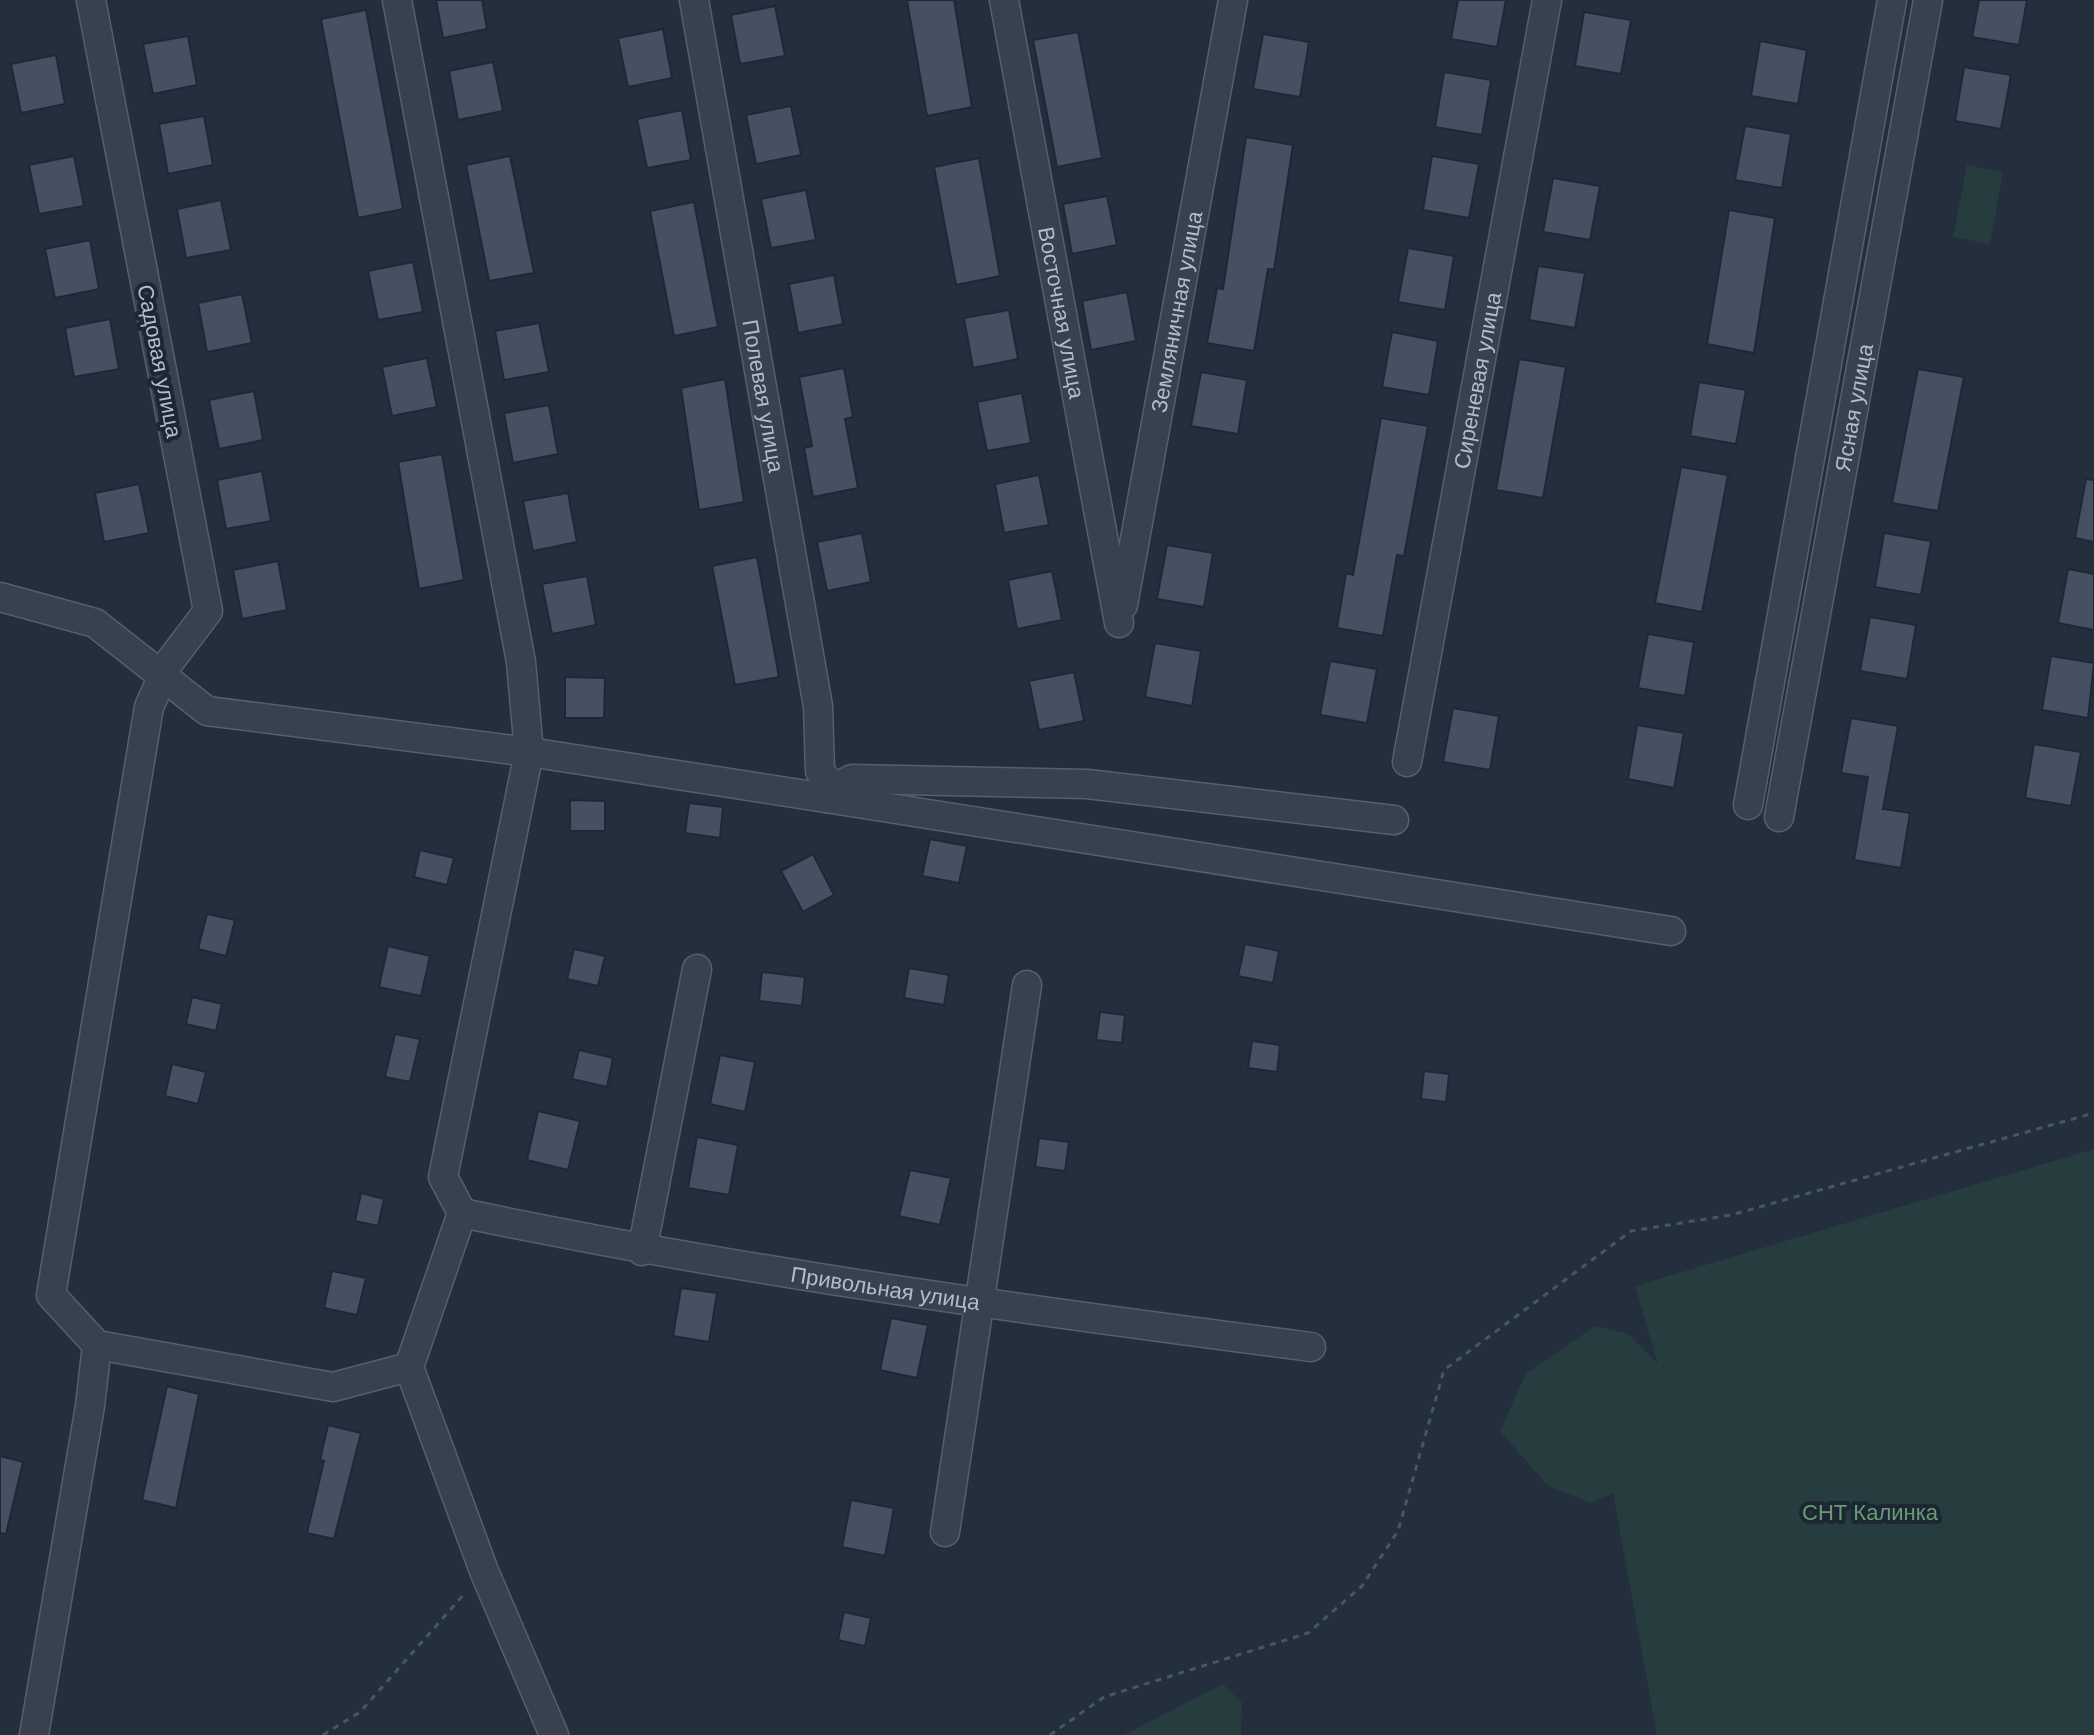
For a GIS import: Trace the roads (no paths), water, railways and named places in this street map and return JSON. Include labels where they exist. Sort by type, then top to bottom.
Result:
[{"type":"street","name":"Садовая улица","points":[[91,0],[208,611],[162,677],[149,707],[51,1295],[97,1345]]},
{"type":"street","points":[[397,0],[521,662],[529,752],[443,1177],[462,1213],[409,1367],[484,1571],[554,1735]]},
{"type":"street","name":"Полевая улица","points":[[694,0],[818,706],[820,771],[830,794]]},
{"type":"street","name":"Восточная улица","points":[[1004,0],[1119,623]]},
{"type":"street","name":"Земляничная улица","points":[[1119,623],[1233,0]]},
{"type":"street","name":"Сиреневая улица","points":[[1407,762],[1547,0]]},
{"type":"street","name":"Ясная улица","points":[[1748,805],[1892,0]]},
{"type":"street","name":"Ясная улица","points":[[1779,817],[1928,0]]},
{"type":"street","points":[[0,597],[95,623],[207,711],[830,794],[1671,931]]},
{"type":"street","points":[[830,794],[852,779],[1087,784],[1394,820]]},
{"type":"street","points":[[642,1251],[697,969]]},
{"type":"street","points":[[945,1532],[1027,985]]},
{"type":"street","name":"Привольная улица","points":[[462,1213],[642,1251],[979,1304],[1311,1347]]},
{"type":"street","points":[[34,1735],[90,1406],[97,1345],[333,1387],[409,1367]]},
{"type":"park label","name":"СНТ Калинка","points":[[1870,1512]]}]
